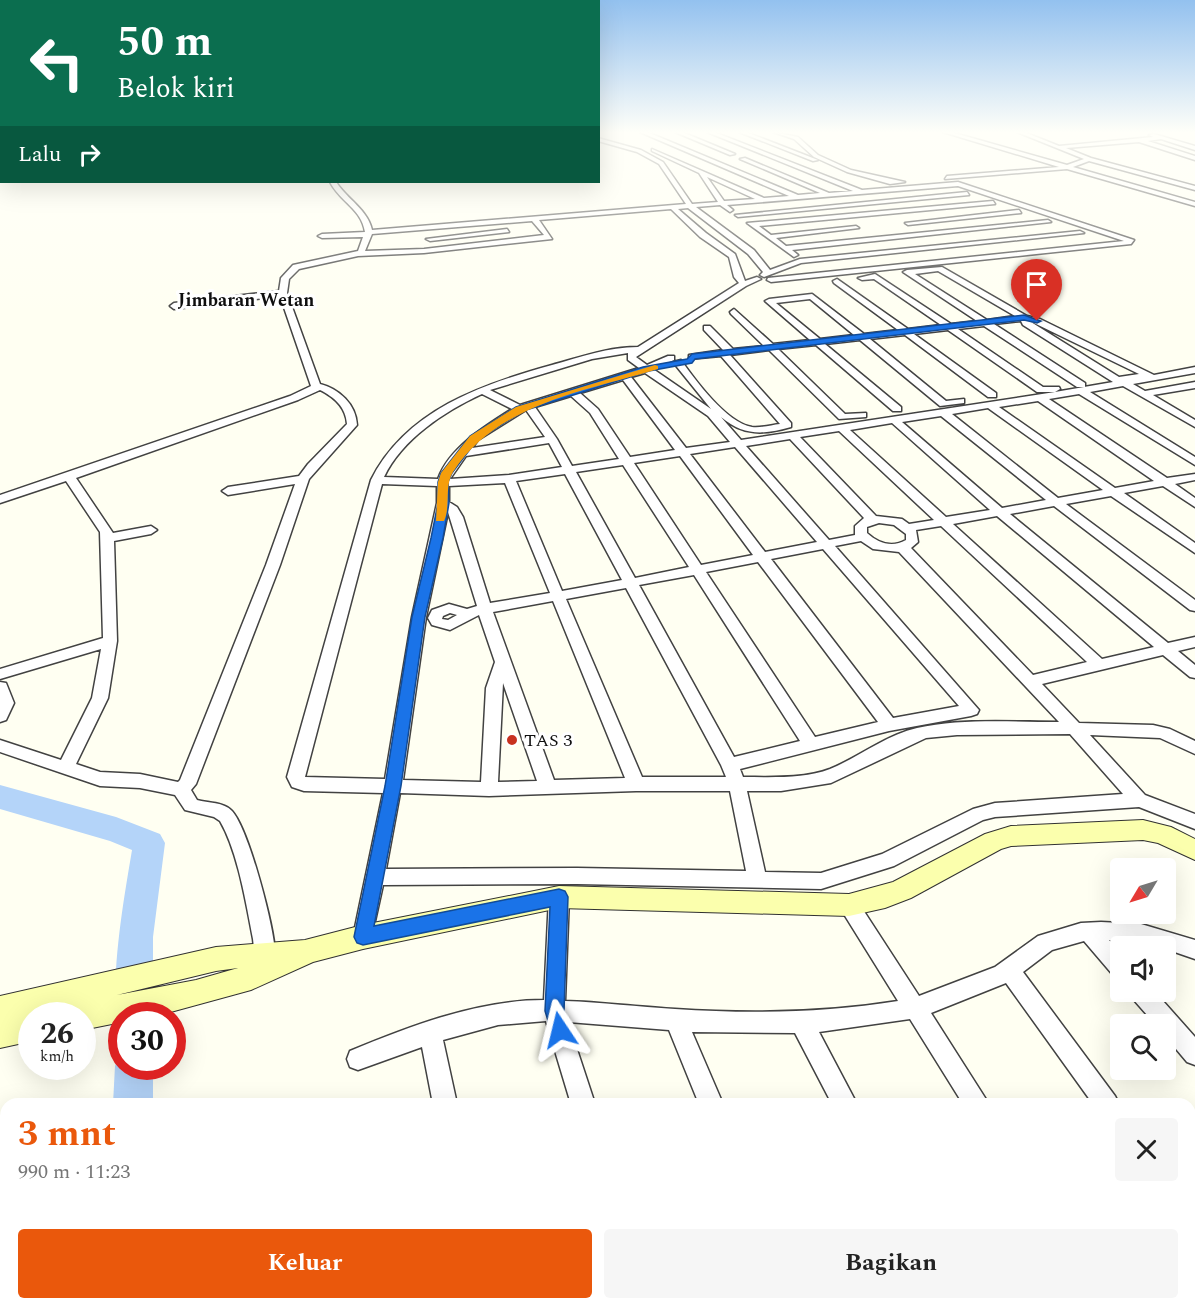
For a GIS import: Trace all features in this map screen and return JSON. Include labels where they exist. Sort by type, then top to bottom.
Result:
[{"type":"street","points":[[340,193],[366,218],[366,242]]},
{"type":"street","points":[[682,193],[691,207],[751,252],[765,277]]},
{"type":"street","points":[[716,193],[721,201],[738,215],[787,248],[800,261]]},
{"type":"street","points":[[749,193],[766,201]]},
{"type":"street","points":[[787,193],[799,198]]},
{"type":"street","points":[[825,193],[864,215]]},
{"type":"street","points":[[183,794],[303,479],[353,421],[334,391],[317,386],[310,374],[283,293],[285,278],[294,268],[366,242],[445,225],[691,207],[721,201],[734,204],[862,193]]},
{"type":"street","points":[[765,277],[945,262],[1131,242],[985,193]]},
{"type":"street","points":[[1158,193],[1195,204]]},
{"type":"street","points":[[738,215],[967,194],[1113,244]]},
{"type":"street","points":[[753,225],[993,203]]},
{"type":"street","points":[[670,208],[732,256],[738,278],[743,284]]},
{"type":"street","points":[[908,223],[1019,212]]},
{"type":"street","points":[[888,213],[927,234]]},
{"type":"street","points":[[838,218],[875,239]]},
{"type":"street","points":[[322,236],[424,251],[549,237],[535,220]]},
{"type":"street","points":[[787,248],[1048,222]]},
{"type":"street","points":[[445,225],[454,236]]},
{"type":"street","points":[[430,239],[510,231],[513,229],[510,225]]},
{"type":"street","points":[[769,237],[856,228]]},
{"type":"street","points":[[985,729],[971,710],[706,409],[630,357],[743,284],[800,261],[1080,233]]},
{"type":"street","points":[[902,237],[945,262]]},
{"type":"street","points":[[734,312],[843,417],[897,410],[768,301],[812,296],[944,404],[992,395],[837,281],[875,276],[1041,390],[1081,385],[907,272],[939,268],[1024,318],[1037,321],[1149,375],[1118,381],[1026,323],[1024,318]]},
{"type":"street","points":[[174,306],[283,293]]},
{"type":"street","points":[[363,937],[393,786],[418,617],[447,473],[474,438],[524,407],[675,360],[678,353],[692,357],[1024,318]]},
{"type":"street","points":[[675,360],[716,409],[744,428],[752,430],[788,425],[707,328]]},
{"type":"street","points":[[640,350],[599,354],[482,390],[410,436],[390,458],[376,485],[296,777],[298,782],[489,789],[636,784],[781,784],[821,778],[916,734],[985,729],[1076,727],[1153,730],[1195,748]]},
{"type":"street","points":[[376,485],[443,493],[509,479],[1081,391],[1195,370]]},
{"type":"street","points":[[625,376],[889,726]]},
{"type":"street","points":[[1124,383],[1192,419]]},
{"type":"street","points":[[1144,394],[1195,385]]},
{"type":"street","points":[[0,498],[162,445],[294,398],[317,386]]},
{"type":"street","points":[[482,390],[524,407],[552,439],[729,765],[737,784],[757,879]]},
{"type":"street","points":[[572,391],[594,411],[811,744]]},
{"type":"street","points":[[1081,391],[1195,462]]},
{"type":"street","points":[[1039,397],[1195,503]]},
{"type":"street","points":[[990,405],[1195,549]]},
{"type":"street","points":[[944,412],[1055,501],[1195,607]]},
{"type":"street","points":[[894,420],[1195,673]]},
{"type":"street","points":[[842,428],[1098,664]]},
{"type":"street","points":[[792,435],[873,520]]},
{"type":"street","points":[[461,453],[552,439]]},
{"type":"street","points":[[65,769],[100,698],[110,641],[108,538],[102,523],[68,476]]},
{"type":"street","points":[[908,528],[1195,477]]},
{"type":"street","points":[[228,491],[303,479]]},
{"type":"street","points":[[509,479],[636,784]]},
{"type":"street","points":[[443,493],[455,514],[502,663],[548,786]]},
{"type":"street","points":[[418,617],[435,618],[439,611],[449,608],[459,609],[464,615],[484,609],[558,597],[863,537],[885,548],[902,548],[912,542],[912,533],[908,528],[892,520],[873,520],[861,526],[863,537]]},
{"type":"street","points":[[108,538],[151,530]]},
{"type":"street","points":[[902,548],[1076,727],[1139,800]]},
{"type":"street","points":[[0,674],[110,641]]},
{"type":"street","points":[[1030,681],[1195,642]]},
{"type":"street","points":[[489,789],[494,688],[502,663]]},
{"type":"street","points":[[0,687],[6,703],[0,717]]},
{"type":"street","points":[[729,765],[889,726],[971,710]]},
{"type":"street","points":[[0,746],[100,779],[140,781],[183,794],[197,808],[220,812],[231,823],[246,870],[262,965]]},
{"type":"street","points":[[373,883],[577,876],[821,881],[887,860],[979,814],[995,810],[1139,800],[1162,807],[1195,822]]},
{"type":"street","points":[[0,1010],[168,1000],[262,965],[305,952],[363,937],[559,897],[849,905],[885,897],[902,890],[994,841],[1011,836],[1143,830],[1163,834],[1195,850]]},
{"type":"street","points":[[559,897],[554,1011],[581,1098]]},
{"type":"street","points":[[849,905],[973,1098]]},
{"type":"street","points":[[358,1059],[489,1017],[519,1012],[554,1011],[676,1020],[802,1023],[851,1020],[916,1008],[1009,970],[1018,961],[1047,942],[1090,933],[1108,931],[1148,935],[1195,950]]},
{"type":"street","points":[[1090,933],[1110,956]]},
{"type":"street","points":[[98,1005],[173,970],[216,959],[262,965]]},
{"type":"street","points":[[1009,970],[1103,1098]]},
{"type":"street","points":[[1150,1002],[1195,1054]]},
{"type":"street","points":[[676,1020],[708,1098]]},
{"type":"street","points":[[802,1023],[842,1098]]},
{"type":"street","points":[[0,1034],[18,1030]]},
{"type":"street","points":[[431,1034],[444,1098]]},
{"type":"waterway","points":[[0,797],[116,830],[149,843],[136,937],[134,1002]]},
{"type":"waterway","points":[[133,1098],[134,1080]]},
{"type":"slow traffic","points":[[440,519],[443,482],[468,443],[474,438],[519,409],[655,367]]},
{"type":"place","name":"TAS 3","points":[[512,740]]},
{"type":"district","name":"Jimbaran Wetan","points":[[246,300]]},
{"type":"route","points":[[560,1030],[554,1011],[559,897],[363,937],[393,786],[418,617],[437,538],[443,503],[443,482],[447,473],[468,443],[519,409],[646,369],[689,361],[693,359],[692,357],[1024,318],[1037,321]]}]
